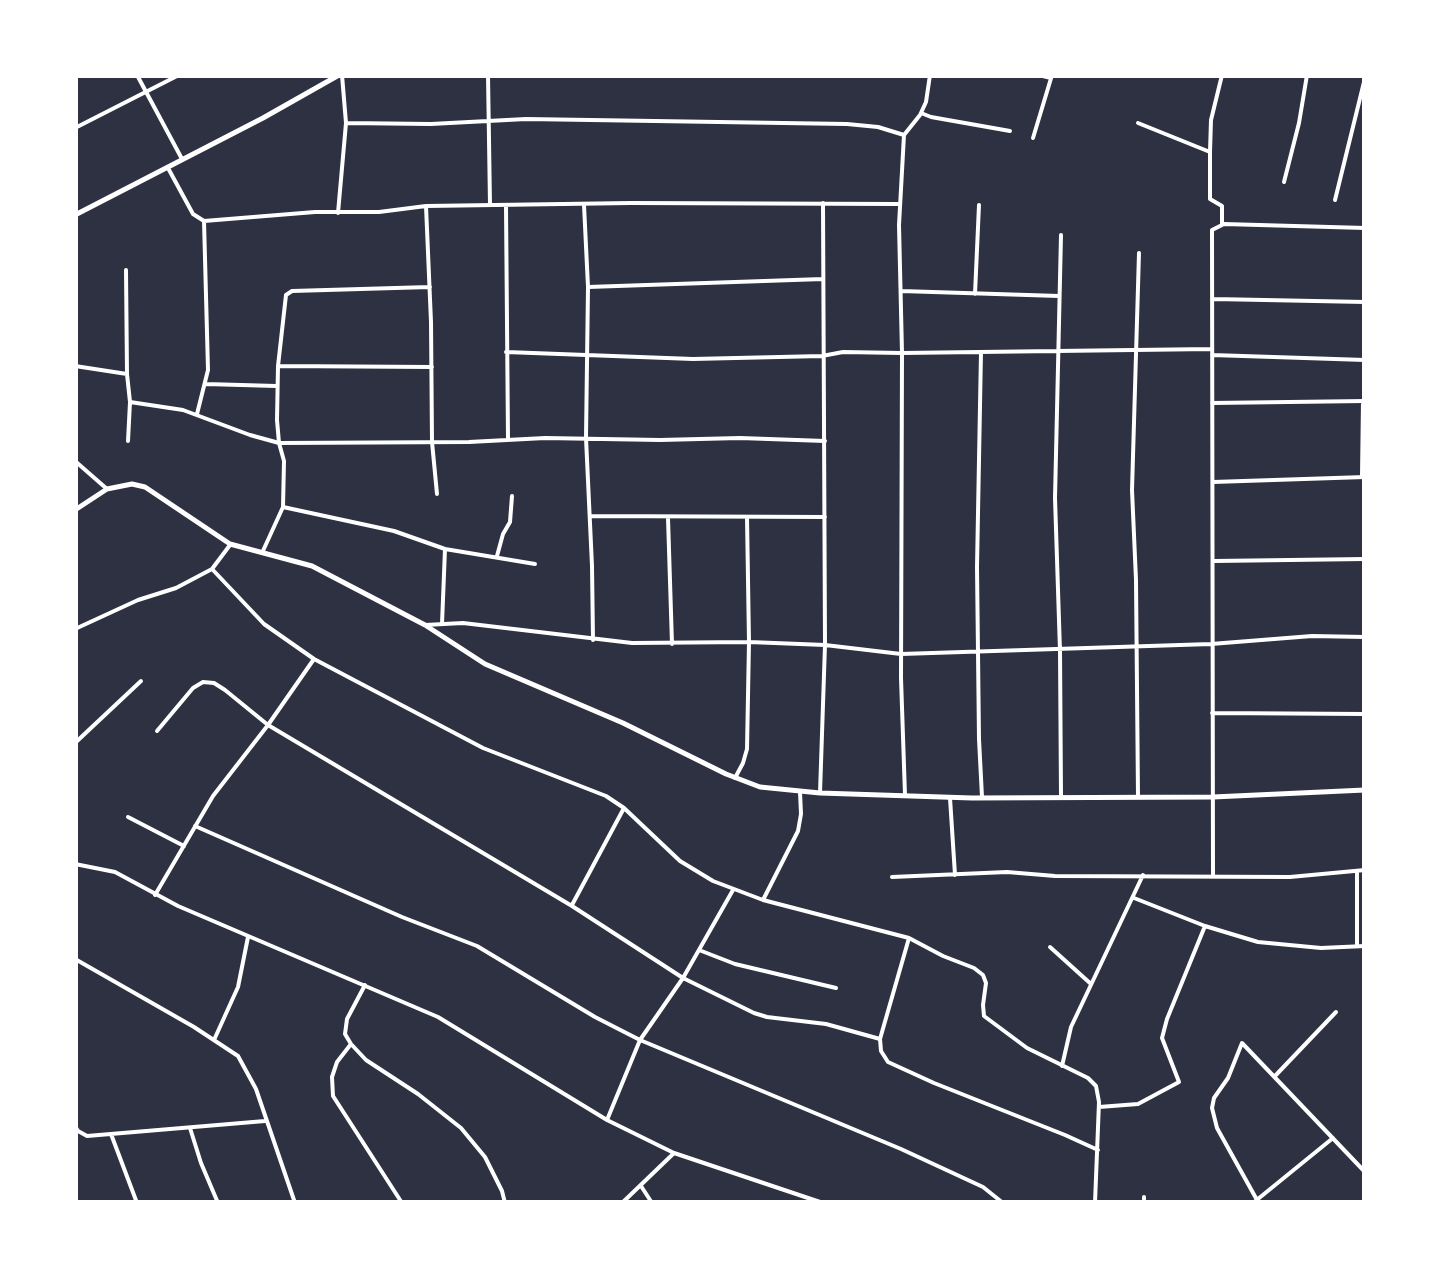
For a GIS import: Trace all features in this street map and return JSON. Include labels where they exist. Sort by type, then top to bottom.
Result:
[{"type":"street","points":[[136,75],[182,160]]},
{"type":"street","points":[[75,120],[77,127],[179,75]]},
{"type":"street","points":[[75,214],[340,75],[346,123],[338,213]]},
{"type":"street","points":[[488,75],[490,204]]},
{"type":"street","points":[[906,796],[900,204],[904,135],[926,102],[930,75]]},
{"type":"street","points":[[1033,138],[1051,77],[1039,75]]},
{"type":"street","points":[[1222,75],[1211,120],[1210,152],[1210,199],[1222,206],[1222,223]]},
{"type":"street","points":[[1284,182],[1307,75]]},
{"type":"street","points":[[1335,200],[1365,78]]},
{"type":"street","points":[[920,114],[1010,131]]},
{"type":"street","points":[[346,123],[526,119],[847,124],[904,135]]},
{"type":"street","points":[[1138,124],[1210,152]]},
{"type":"street","points":[[168,168],[193,214],[204,220],[490,204],[900,204]]},
{"type":"street","points":[[820,793],[826,646],[823,203]]},
{"type":"street","points":[[584,204],[593,640]]},
{"type":"street","points":[[975,294],[978,205]]},
{"type":"street","points":[[426,206],[432,442],[437,494]]},
{"type":"street","points":[[506,206],[508,440]]},
{"type":"street","points":[[196,415],[208,370],[204,220]]},
{"type":"street","points":[[1213,875],[1212,230],[1222,223],[1365,228]]},
{"type":"street","points":[[1061,236],[1055,498],[1061,797]]},
{"type":"street","points":[[1138,797],[1132,490],[1139,253]]},
{"type":"street","points":[[126,270],[128,441]]},
{"type":"street","points":[[588,287],[823,280]]},
{"type":"street","points":[[262,554],[283,507],[278,366],[284,299],[288,292],[430,287]]},
{"type":"street","points":[[901,291],[1060,296]]},
{"type":"street","points":[[1214,299],[1365,302]]},
{"type":"street","points":[[506,352],[709,359],[843,352],[1135,350],[1365,360]]},
{"type":"street","points":[[981,352],[977,530],[982,798]]},
{"type":"street","points":[[75,366],[127,374]]},
{"type":"street","points":[[278,366],[432,367]]},
{"type":"street","points":[[206,384],[278,386]]},
{"type":"street","points":[[1212,403],[1364,401],[1363,477],[1213,482]]},
{"type":"street","points":[[130,402],[183,410],[250,436],[279,442],[825,440]]},
{"type":"street","points":[[75,461],[108,489]]},
{"type":"street","points":[[75,510],[108,489],[132,484],[145,487],[230,544],[312,566],[426,626],[485,664],[760,786],[800,792],[950,798],[1213,797],[1365,790]]},
{"type":"street","points":[[497,556],[502,534],[510,522],[512,496]]},
{"type":"street","points":[[283,507],[338,517],[445,549],[535,564]]},
{"type":"street","points":[[590,516],[826,518]]},
{"type":"street","points":[[668,517],[672,644]]},
{"type":"street","points":[[735,778],[747,750],[747,517]]},
{"type":"street","points":[[75,629],[212,570],[230,544]]},
{"type":"street","points":[[442,624],[445,549]]},
{"type":"street","points":[[1214,561],[1365,559]]},
{"type":"street","points":[[212,570],[264,624],[314,659],[483,748],[606,796],[680,860],[732,890],[909,938],[974,968],[986,983],[984,1016],[1028,1048],[1088,1078],[1096,1086],[1096,1203]]},
{"type":"street","points":[[426,626],[463,624],[593,640],[749,642],[902,654],[1365,637]]},
{"type":"street","points":[[155,894],[224,780],[314,659]]},
{"type":"street","points":[[75,743],[141,681]]},
{"type":"street","points":[[157,731],[193,688],[202,682],[214,684],[268,725],[572,906],[682,978],[754,1013],[826,1024],[880,1039]]},
{"type":"street","points":[[1212,714],[1365,714]]},
{"type":"street","points":[[764,900],[798,831],[800,792]]},
{"type":"street","points":[[950,798],[955,875]]},
{"type":"street","points":[[572,906],[624,808]]},
{"type":"street","points":[[128,817],[184,846]]},
{"type":"street","points":[[195,826],[402,918],[477,946],[640,1040],[901,1149],[983,1187],[1003,1203]]},
{"type":"street","points":[[75,864],[115,872],[248,937],[438,1017],[606,1120],[674,1153],[823,1203]]},
{"type":"street","points":[[892,878],[1007,872],[1054,876],[1290,877],[1365,870]]},
{"type":"street","points":[[1357,871],[1358,946]]},
{"type":"street","points":[[1062,1066],[1071,1027],[1143,875]]},
{"type":"street","points":[[606,1120],[640,1040],[700,950],[732,890]]},
{"type":"street","points":[[1134,898],[1246,939],[1280,946],[1365,946]]},
{"type":"street","points":[[1099,1107],[1138,1104],[1179,1082],[1162,1038],[1205,926]]},
{"type":"street","points":[[214,1040],[238,986],[248,937]]},
{"type":"street","points":[[909,938],[880,1039],[880,1051],[893,1066],[1098,1150]]},
{"type":"street","points":[[1050,947],[1091,984]]},
{"type":"street","points":[[700,950],[734,964],[836,988]]},
{"type":"street","points":[[75,959],[238,1056],[256,1089],[295,1203]]},
{"type":"street","points":[[365,985],[344,1028],[351,1044],[366,1060],[418,1094],[470,1139],[493,1170],[505,1203]]},
{"type":"street","points":[[1275,1076],[1336,1012]]},
{"type":"street","points":[[1333,1138],[1255,1202],[1217,1128],[1212,1108],[1242,1043],[1275,1076],[1365,1172]]},
{"type":"street","points":[[351,1044],[332,1076],[333,1096],[402,1203]]},
{"type":"street","points":[[75,1126],[87,1136],[266,1121]]},
{"type":"street","points":[[189,1127],[218,1203]]},
{"type":"street","points":[[111,1134],[137,1203]]},
{"type":"street","points":[[622,1203],[674,1153]]},
{"type":"street","points":[[641,1186],[652,1203]]}]
